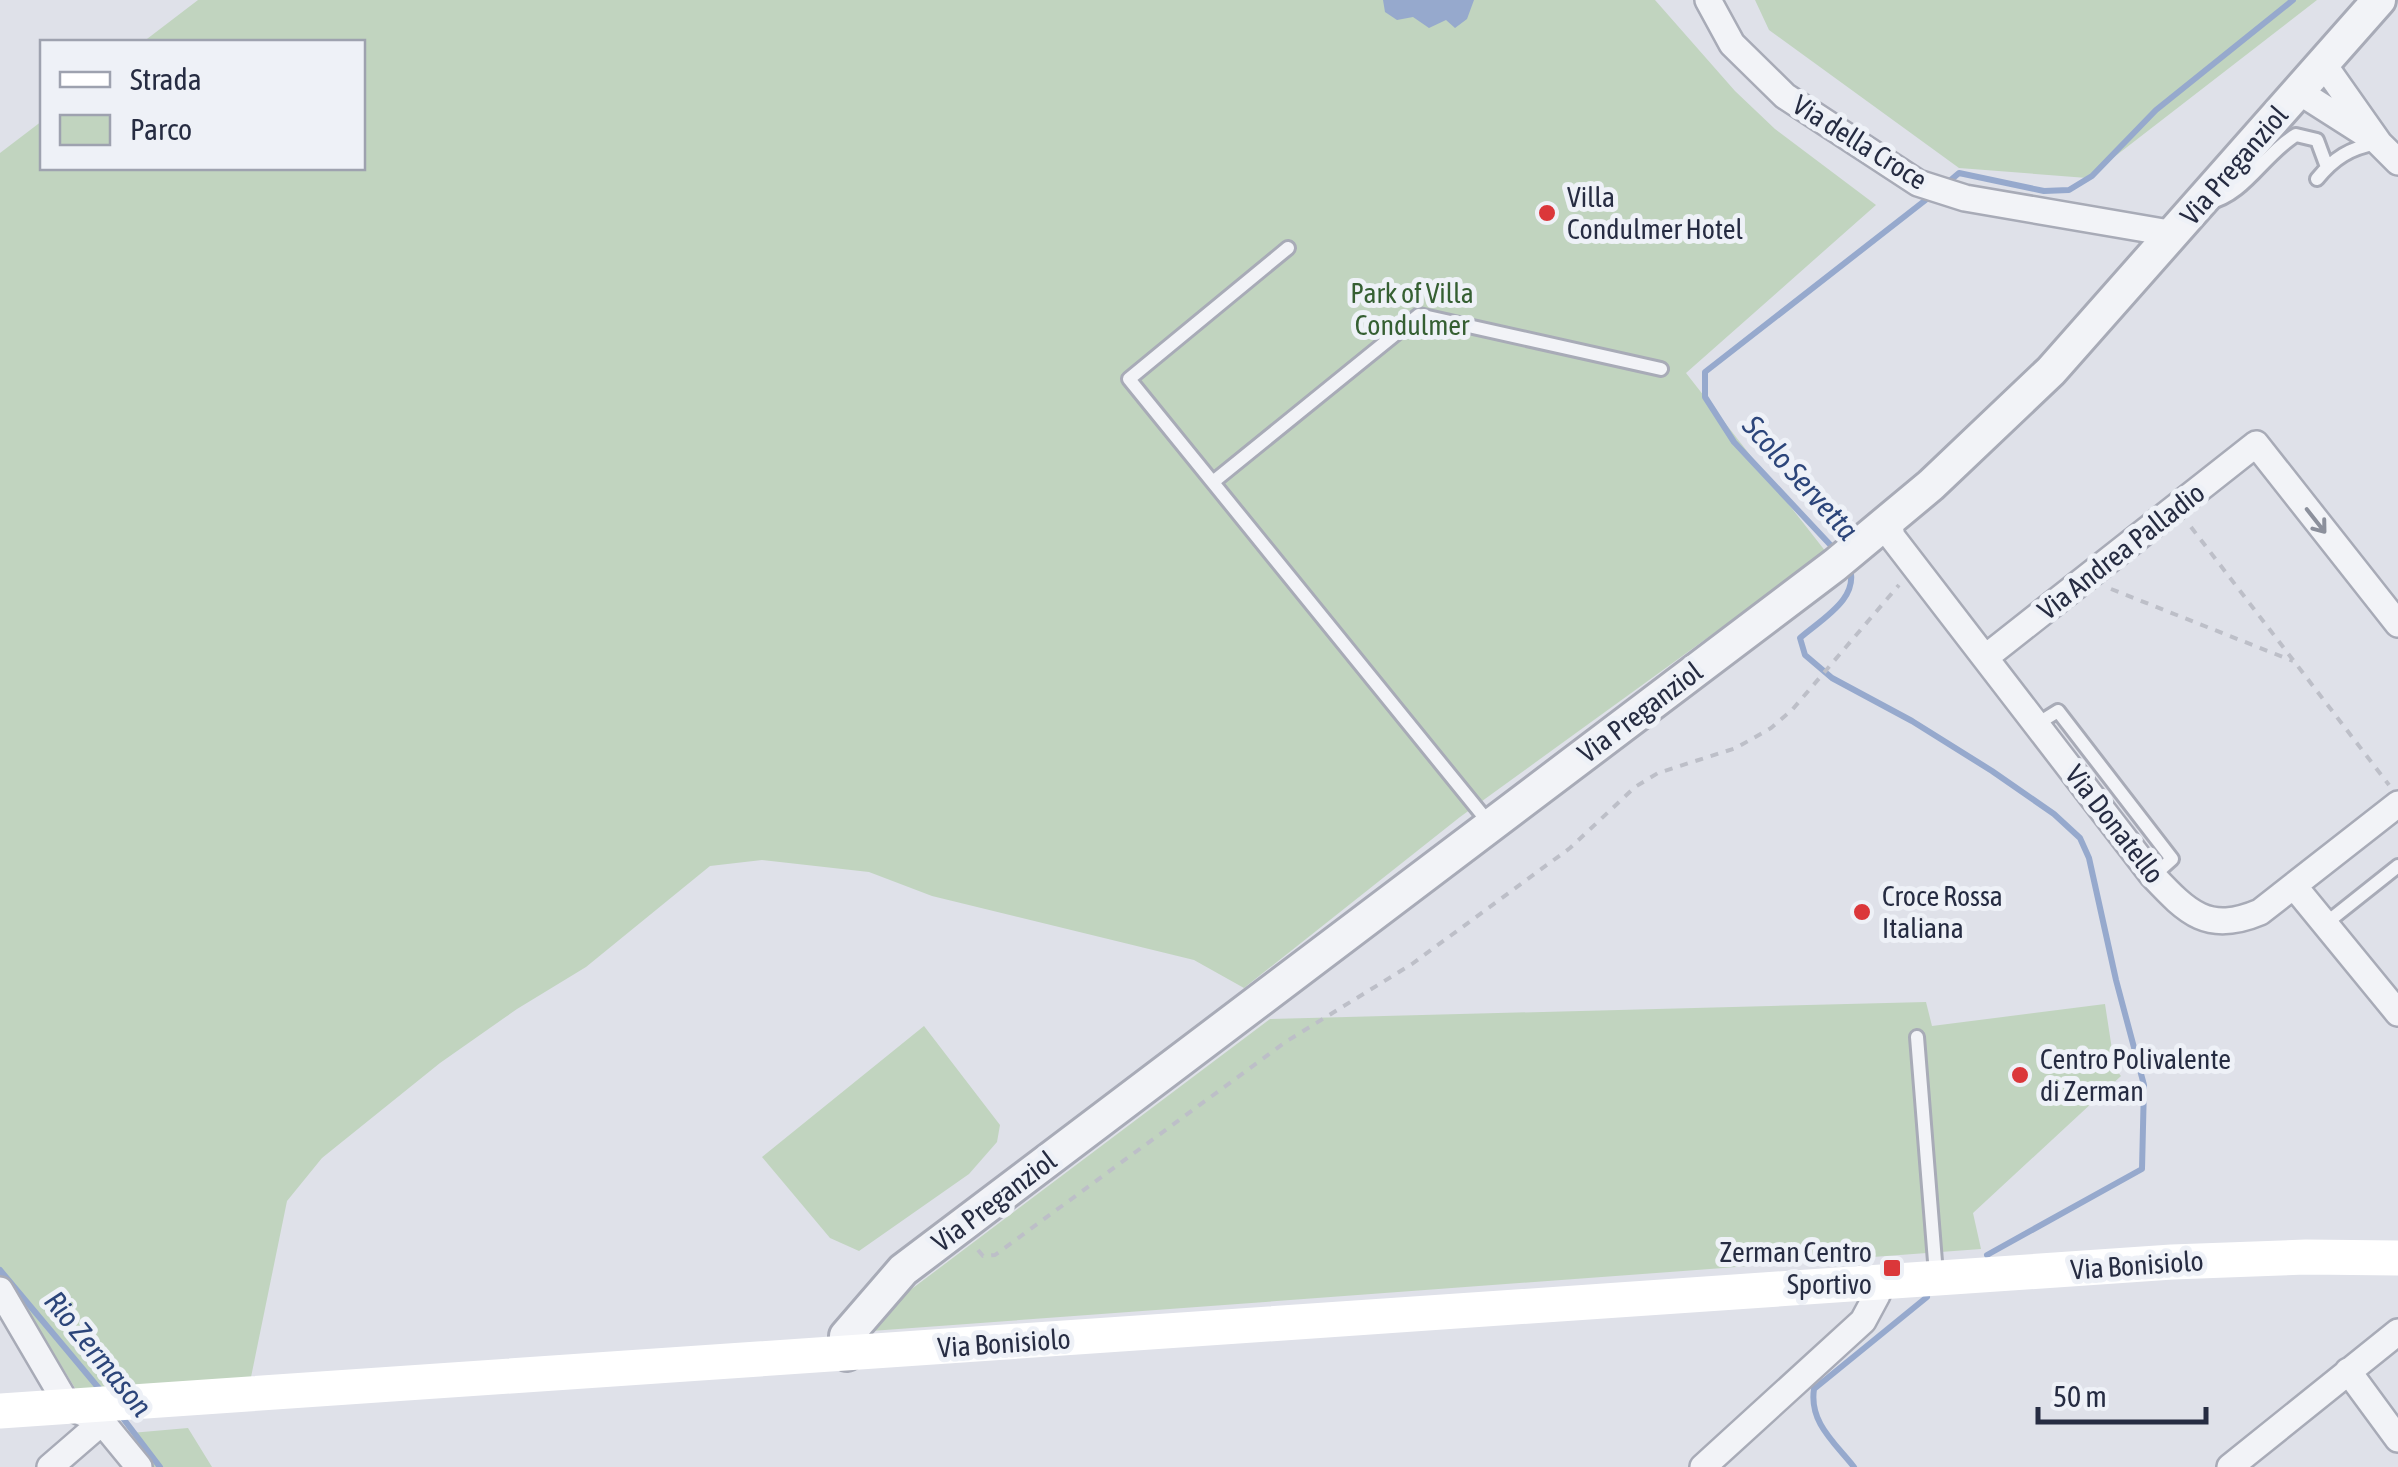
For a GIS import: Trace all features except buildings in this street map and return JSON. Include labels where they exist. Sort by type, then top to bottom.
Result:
[{"type":"main road","name":"Via Bonisiolo","points":[[0,1411],[2172,1262],[2398,1258]]},
{"type":"street","name":"Via della Croce","points":[[1708,0],[1732,44],[1785,96],[1918,183],[1965,198],[2174,234]]},
{"type":"street","name":"Via Preganziol","points":[[847,1354],[846,1336],[904,1270],[1885,530],[2051,370],[2379,0]]},
{"type":"street","points":[[2322,62],[2393,156]]},
{"type":"street","points":[[2298,91],[2393,156]]},
{"type":"street","name":"Via Andrea Palladio","points":[[1986,657],[2256,444],[2398,624]]},
{"type":"street","name":"Via Donatello","points":[[1885,530],[2153,876],[2181,906],[2199,917],[2220,922],[2241,920],[2260,912],[2398,800]]},
{"type":"street","points":[[2294,886],[2398,1013]]},
{"type":"street","points":[[1703,1467],[1863,1321],[1877,1295],[1876,1283]]},
{"type":"street","points":[[0,1290],[68,1406],[102,1422],[139,1467]]},
{"type":"street","points":[[2230,1467],[2398,1332]]},
{"type":"street","points":[[2348,1371],[2398,1439]]},
{"type":"street","points":[[50,1467],[102,1422]]},
{"type":"lane","points":[[2200,204],[2228,199],[2278,145],[2296,135],[2318,140],[2327,167]]},
{"type":"lane","points":[[2318,179],[2327,167],[2354,148],[2393,156]]},
{"type":"lane","points":[[1288,248],[1129,379],[1491,825]]},
{"type":"lane","points":[[1213,482],[1419,315],[1661,369]]},
{"type":"lane","points":[[2325,924],[2398,866]]},
{"type":"lane","points":[[1917,1037],[1937,1279]]},
{"type":"path","points":[[2176,507],[2398,800]]},
{"type":"path","points":[[960,1227],[983,1256],[995,1255],[1287,1041],[1412,964],[1570,848],[1635,787],[1658,773],[1736,748],[1771,728],[1792,710],[1915,567]]},
{"type":"path","points":[[2092,573],[2105,586],[2294,662]]},
{"type":"green space","name":"Park of Villa Condulmer","points":[[198,0],[1655,0],[1735,91],[1775,129],[1876,205],[1686,373],[1826,552],[1460,817],[1244,988],[1194,960],[932,896],[869,872],[762,860],[710,866],[586,967],[440,1063],[322,1158],[287,1201],[250,1382],[78,1393],[39,1329],[0,1277],[0,153],[40,123],[40,170],[365,170],[365,40],[146,40]]},
{"type":"green space","points":[[1755,0],[2317,0],[2087,178],[1959,168],[1769,30]]},
{"type":"green space","points":[[1926,1002],[1932,1026],[2105,1004],[2115,1069],[2121,1076],[1973,1213],[1981,1249],[871,1331],[893,1303],[1270,1019]]},
{"type":"green space","points":[[924,1026],[1000,1125],[997,1142],[969,1174],[859,1251],[830,1238],[762,1157]]},
{"type":"green space","points":[[188,1428],[212,1467],[152,1467],[131,1433]]},
{"type":"water","points":[[1383,0],[1474,0],[1467,19],[1455,28],[1446,20],[1429,28],[1413,17],[1397,20],[1385,12]]},
{"type":"waterway","name":"Scolo Servetta","points":[[1946,184],[1959,173],[2044,191],[2069,190],[2092,176],[2156,110],[2293,0]]},
{"type":"waterway","name":"Scolo Servetta","points":[[1837,552],[1734,442],[1705,397],[1705,372],[1932,195]]},
{"type":"waterway","name":"Scolo Servetta","points":[[1849,565],[1850,588],[1845,597],[1800,638],[1805,655],[1832,678],[1912,721],[1992,771],[2054,814],[2080,838],[2089,858],[2144,1085],[2142,1169],[1987,1255]]},
{"type":"waterway","name":"Rio Zermason","points":[[0,1270],[102,1392]]},
{"type":"waterway","name":"Scolo Servetta","points":[[1854,1467],[1819,1422],[1814,1389],[1927,1297]]},
{"type":"waterway","name":"Rio Zermason","points":[[119,1413],[160,1467]]},
{"type":"place","name":"Villa Condulmer Hotel","points":[[1547,213]]},
{"type":"place","name":"Croce Rossa Italiana","points":[[1862,912]]},
{"type":"place","name":"Centro Polivalente di Zerman","points":[[2020,1075]]},
{"type":"place","name":"Zerman Centro Sportivo","points":[[1892,1268]]}]
